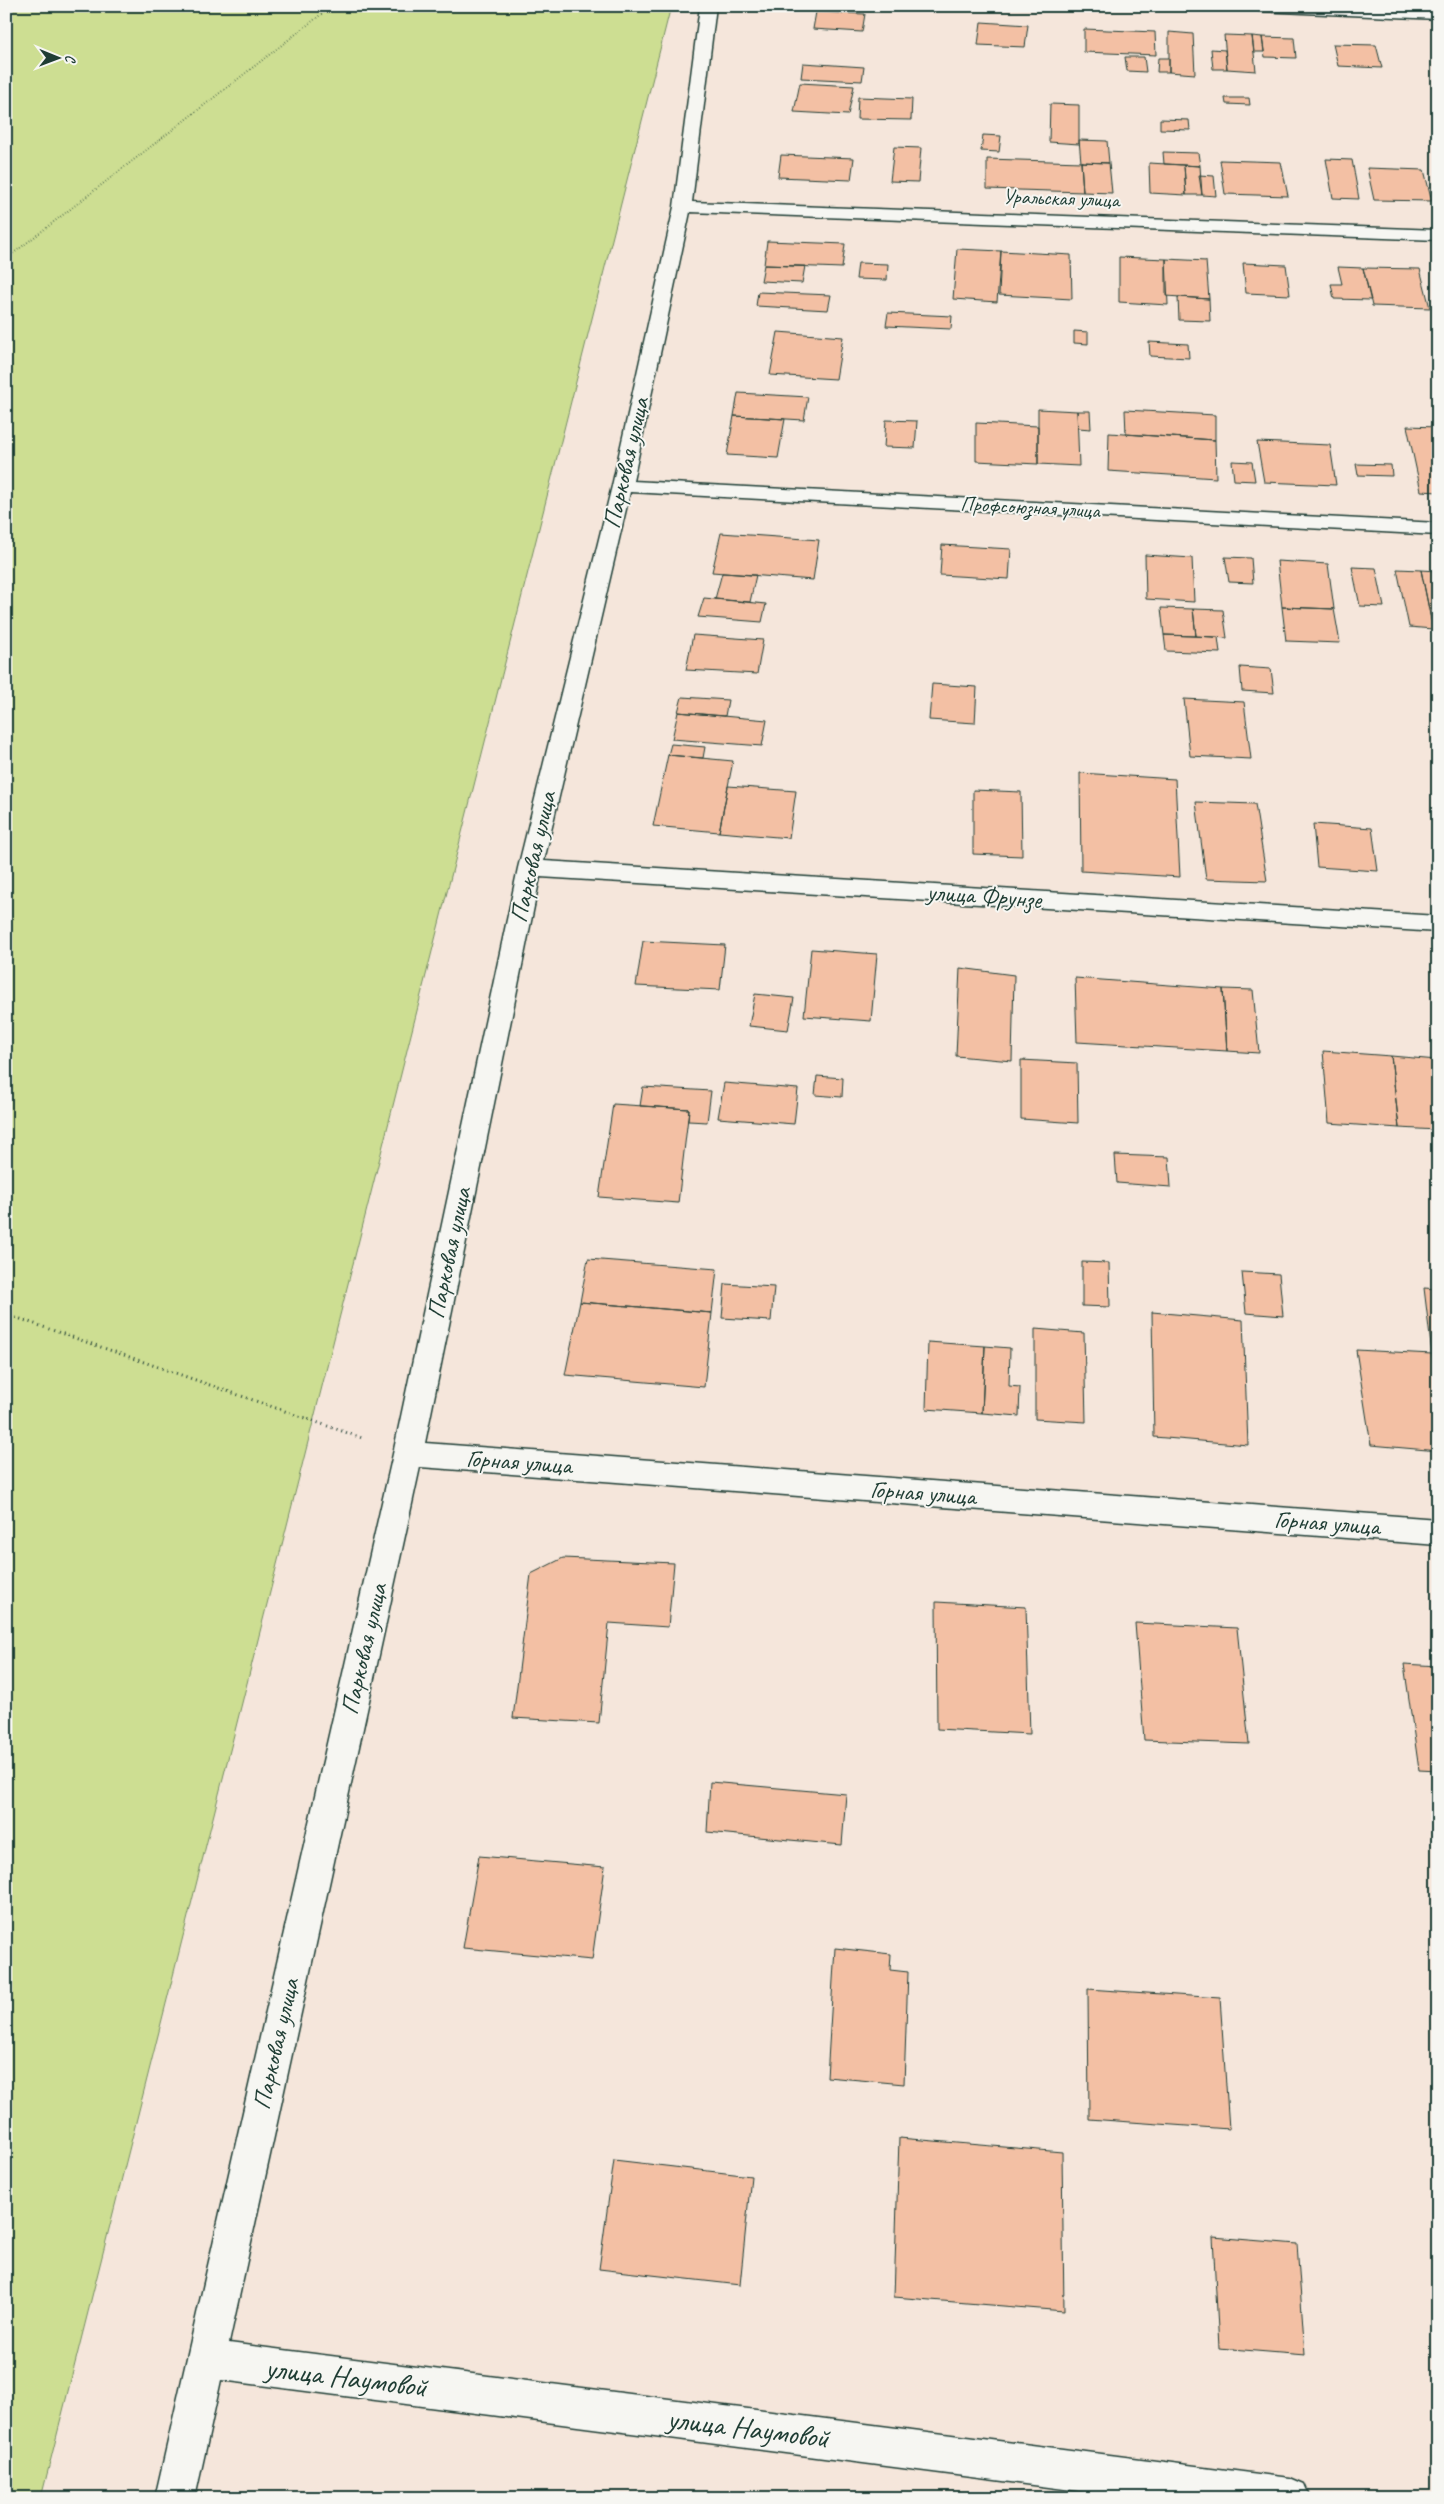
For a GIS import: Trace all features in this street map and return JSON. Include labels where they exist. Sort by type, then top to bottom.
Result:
[{"type":"street","name":"Парковая улица","points":[[175,2498],[408,1454],[530,868],[622,486],[683,207],[708,6]]},
{"type":"street","points":[[1259,6],[1438,14]]},
{"type":"street","name":"Уральская улица","points":[[683,207],[1438,235]]},
{"type":"street","name":"Профсоюзная улица","points":[[622,486],[1438,529]]},
{"type":"street","name":"улица Фрунзе","points":[[530,868],[1438,924]]},
{"type":"street","name":"Горная улица","points":[[408,1454],[1438,1532]]},
{"type":"street","name":"улица Наумовой","points":[[206,2359],[1290,2498]]},
{"type":"path","points":[[6,259],[332,6]]},
{"type":"path","points":[[6,1314],[408,1454]]},
{"type":"green space","points":[[6,6],[671,6],[41,2498],[6,2498]]},
{"type":"building","points":[[816,12],[865,14],[862,32],[813,29]]},
{"type":"building","points":[[981,22],[1028,25],[1025,47],[978,45]]},
{"type":"building","points":[[1084,29],[1155,32],[1156,55],[1084,52]]},
{"type":"building","points":[[1169,32],[1193,34],[1195,74],[1169,72]]},
{"type":"building","points":[[1224,35],[1252,36],[1256,71],[1227,69]]},
{"type":"building","points":[[1252,36],[1262,37],[1264,52],[1254,52]]},
{"type":"building","points":[[1262,37],[1294,38],[1296,58],[1265,57]]},
{"type":"building","points":[[1333,44],[1376,45],[1382,68],[1338,66]]},
{"type":"building","points":[[1211,49],[1225,50],[1227,69],[1213,69]]},
{"type":"building","points":[[1125,57],[1144,57],[1146,72],[1127,71]]},
{"type":"building","points":[[1158,58],[1169,58],[1169,72],[1157,72]]},
{"type":"building","points":[[803,63],[864,67],[862,81],[801,78]]},
{"type":"building","points":[[800,83],[854,86],[848,115],[794,112]]},
{"type":"building","points":[[858,97],[912,99],[911,120],[857,119]]},
{"type":"building","points":[[1225,98],[1249,98],[1250,105],[1226,104]]},
{"type":"building","points":[[1050,104],[1079,105],[1079,144],[1049,142]]},
{"type":"building","points":[[1160,119],[1189,120],[1190,130],[1160,129]]},
{"type":"building","points":[[983,135],[1001,136],[999,152],[981,151]]},
{"type":"building","points":[[1079,140],[1107,141],[1109,163],[1081,162]]},
{"type":"building","points":[[894,147],[921,148],[918,182],[890,181]]},
{"type":"building","points":[[1163,152],[1198,153],[1200,166],[1164,164]]},
{"type":"building","points":[[781,155],[854,158],[851,180],[778,177]]},
{"type":"building","points":[[987,159],[1081,162],[1083,192],[987,189]]},
{"type":"building","points":[[1326,159],[1352,160],[1359,199],[1333,198]]},
{"type":"building","points":[[1220,160],[1281,162],[1288,196],[1225,194]]},
{"type":"building","points":[[1081,162],[1109,163],[1112,193],[1083,192]]},
{"type":"building","points":[[1149,163],[1184,165],[1186,195],[1150,193]]},
{"type":"building","points":[[1184,165],[1200,166],[1202,195],[1186,195]]},
{"type":"building","points":[[1367,168],[1424,170],[1432,201],[1374,200]]},
{"type":"building","points":[[1199,175],[1214,176],[1216,196],[1202,195]]},
{"type":"building","points":[[767,241],[845,244],[842,268],[764,265]]},
{"type":"building","points":[[957,249],[1001,251],[997,302],[953,299]]},
{"type":"building","points":[[1001,251],[1071,255],[1072,299],[999,295]]},
{"type":"building","points":[[1119,257],[1166,259],[1168,305],[1119,302]]},
{"type":"building","points":[[1166,259],[1206,261],[1209,299],[1166,296]]},
{"type":"building","points":[[858,263],[888,264],[887,280],[856,279]]},
{"type":"building","points":[[1243,263],[1286,265],[1290,295],[1246,293]]},
{"type":"building","points":[[764,265],[805,266],[802,283],[761,281]]},
{"type":"building","points":[[1338,267],[1363,268],[1371,300],[1334,299],[1331,284],[1342,284]]},
{"type":"building","points":[[1363,268],[1420,269],[1430,308],[1372,306]]},
{"type":"building","points":[[758,292],[831,295],[828,310],[756,306]]},
{"type":"building","points":[[1178,297],[1209,299],[1210,321],[1179,320]]},
{"type":"building","points":[[888,313],[952,316],[951,329],[886,326]]},
{"type":"building","points":[[1074,331],[1088,332],[1088,344],[1074,343]]},
{"type":"building","points":[[778,332],[843,337],[836,379],[770,375]]},
{"type":"building","points":[[1149,342],[1188,344],[1189,358],[1150,356]]},
{"type":"building","points":[[738,393],[808,397],[804,420],[734,416]]},
{"type":"building","points":[[1038,409],[1077,411],[1079,466],[1038,464]]},
{"type":"building","points":[[1125,410],[1215,415],[1215,440],[1126,434]]},
{"type":"building","points":[[1077,411],[1090,411],[1091,429],[1078,428]]},
{"type":"building","points":[[734,416],[785,419],[778,458],[727,455]]},
{"type":"building","points":[[886,420],[917,421],[915,448],[884,447]]},
{"type":"building","points":[[976,423],[1038,426],[1038,464],[976,461]]},
{"type":"building","points":[[1407,426],[1438,427],[1438,492],[1421,491]]},
{"type":"building","points":[[1109,433],[1215,440],[1216,478],[1108,471]]},
{"type":"building","points":[[1257,442],[1330,445],[1336,485],[1264,482]]},
{"type":"building","points":[[1232,461],[1252,462],[1255,481],[1234,480]]},
{"type":"building","points":[[1356,464],[1391,465],[1392,476],[1358,475]]},
{"type":"building","points":[[721,533],[819,540],[813,580],[712,572]]},
{"type":"building","points":[[942,545],[1011,549],[1009,579],[940,575]]},
{"type":"building","points":[[1145,555],[1192,558],[1194,602],[1146,599]]},
{"type":"building","points":[[1225,557],[1251,558],[1253,583],[1229,582]]},
{"type":"building","points":[[1277,561],[1328,564],[1334,609],[1282,607]]},
{"type":"building","points":[[1352,567],[1376,568],[1384,607],[1360,606]]},
{"type":"building","points":[[1397,569],[1421,570],[1433,629],[1409,627]]},
{"type":"building","points":[[1421,570],[1438,571],[1438,629],[1433,629]]},
{"type":"building","points":[[722,573],[756,575],[750,602],[715,599]]},
{"type":"building","points":[[704,598],[766,604],[762,622],[698,617]]},
{"type":"building","points":[[1282,607],[1334,609],[1340,643],[1286,641]]},
{"type":"building","points":[[1161,608],[1193,609],[1196,636],[1164,635]]},
{"type":"building","points":[[1193,609],[1223,610],[1227,638],[1196,636]]},
{"type":"building","points":[[693,635],[763,640],[757,674],[686,670]]},
{"type":"building","points":[[1164,635],[1218,637],[1220,653],[1166,651]]},
{"type":"building","points":[[1240,667],[1271,669],[1274,693],[1242,691]]},
{"type":"building","points":[[932,684],[977,687],[975,723],[929,720]]},
{"type":"building","points":[[682,697],[728,700],[725,716],[678,712]]},
{"type":"building","points":[[1184,699],[1244,702],[1251,759],[1190,756]]},
{"type":"building","points":[[678,712],[767,720],[762,746],[672,739]]},
{"type":"building","points":[[671,744],[705,747],[703,758],[668,755]]},
{"type":"building","points":[[668,755],[733,761],[719,832],[653,826]]},
{"type":"building","points":[[1080,773],[1175,779],[1180,877],[1081,871]]},
{"type":"building","points":[[728,786],[796,791],[789,838],[719,832]]},
{"type":"building","points":[[973,790],[1021,792],[1022,856],[973,854]]},
{"type":"building","points":[[1196,802],[1255,804],[1267,881],[1206,879]]},
{"type":"building","points":[[1313,824],[1372,828],[1378,871],[1317,867]]},
{"type":"building","points":[[643,941],[725,945],[720,990],[636,986]]},
{"type":"building","points":[[811,949],[877,954],[871,1021],[804,1016]]},
{"type":"building","points":[[960,968],[1014,975],[1012,1061],[956,1056]]},
{"type":"building","points":[[1075,978],[1223,989],[1227,1051],[1077,1042]]},
{"type":"building","points":[[1223,989],[1253,990],[1259,1053],[1227,1051]]},
{"type":"building","points":[[755,994],[794,998],[788,1030],[749,1026]]},
{"type":"building","points":[[1323,1051],[1391,1056],[1399,1128],[1329,1123]]},
{"type":"building","points":[[1391,1056],[1437,1060],[1438,1130],[1399,1128]]},
{"type":"building","points":[[1021,1060],[1077,1063],[1078,1123],[1021,1119]]},
{"type":"building","points":[[817,1076],[843,1078],[842,1097],[815,1095]]},
{"type":"building","points":[[724,1083],[798,1089],[794,1124],[718,1118]]},
{"type":"building","points":[[643,1087],[711,1091],[707,1122],[688,1121],[689,1109],[640,1106]]},
{"type":"building","points":[[613,1104],[689,1109],[678,1203],[599,1197]]},
{"type":"building","points":[[1115,1155],[1169,1157],[1171,1187],[1117,1183]]},
{"type":"building","points":[[588,1259],[717,1269],[712,1313],[580,1302]]},
{"type":"building","points":[[1082,1262],[1109,1263],[1110,1307],[1082,1306]]},
{"type":"building","points":[[1242,1272],[1279,1274],[1283,1316],[1246,1313]]},
{"type":"building","points":[[725,1284],[774,1287],[771,1321],[722,1318]]},
{"type":"building","points":[[1424,1288],[1438,1289],[1438,1394],[1432,1354]]},
{"type":"building","points":[[580,1302],[712,1313],[704,1387],[565,1375]]},
{"type":"building","points":[[1152,1312],[1243,1320],[1248,1445],[1154,1437]]},
{"type":"building","points":[[1035,1329],[1084,1333],[1086,1422],[1035,1419]]},
{"type":"building","points":[[928,1342],[985,1346],[982,1413],[926,1409]]},
{"type":"building","points":[[985,1346],[1010,1348],[1009,1386],[1020,1387],[1019,1416],[982,1413]]},
{"type":"building","points":[[1356,1350],[1432,1354],[1438,1394],[1438,1451],[1371,1445]]},
{"type":"building","points":[[563,1558],[674,1563],[668,1627],[609,1623],[599,1723],[513,1718],[531,1574]]},
{"type":"building","points":[[936,1602],[1026,1607],[1030,1734],[937,1729]]},
{"type":"building","points":[[1135,1623],[1237,1628],[1249,1744],[1144,1740]]},
{"type":"building","points":[[1404,1664],[1438,1666],[1438,1771],[1419,1770]]},
{"type":"building","points":[[710,1782],[846,1794],[842,1845],[707,1832]]},
{"type":"building","points":[[479,1856],[605,1867],[592,1960],[463,1948]]},
{"type":"building","points":[[835,1948],[891,1954],[890,1970],[908,1972],[904,2084],[827,2077]]},
{"type":"building","points":[[1088,1989],[1220,1998],[1229,2129],[1089,2119]]},
{"type":"building","points":[[899,2138],[1062,2152],[1064,2311],[894,2297]]},
{"type":"building","points":[[614,2160],[751,2176],[740,2285],[599,2269]]},
{"type":"building","points":[[1213,2237],[1297,2244],[1305,2355],[1219,2348]]}]
